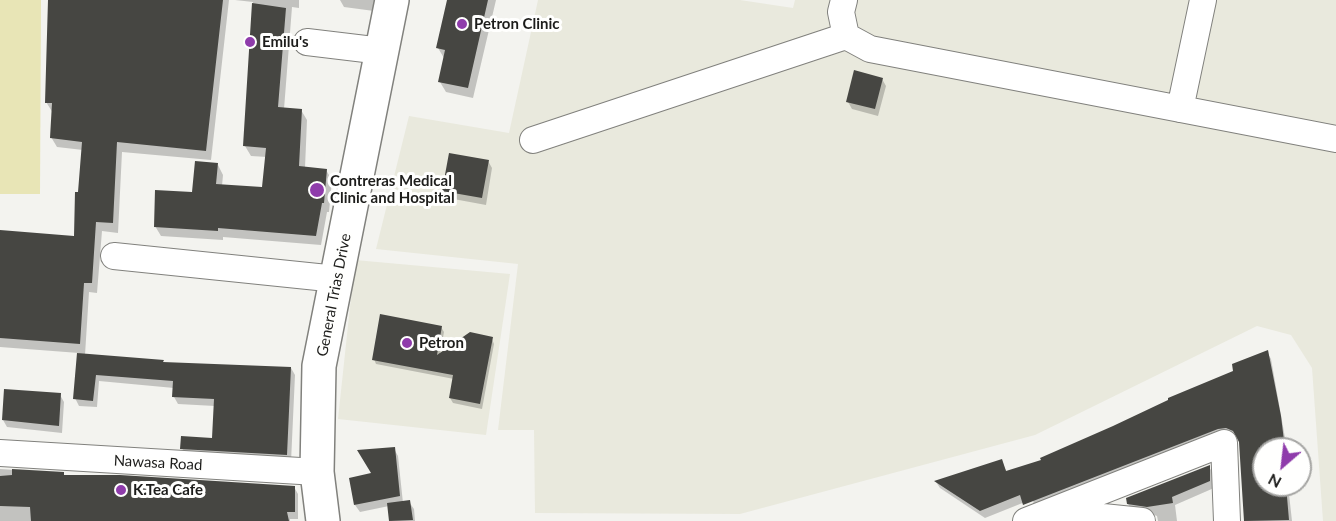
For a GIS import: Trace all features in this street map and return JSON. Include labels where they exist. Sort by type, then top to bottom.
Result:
[{"type":"main road","name":"General Trias Drive","points":[[323,521],[317,472],[319,366],[392,0]]},
{"type":"street","points":[[844,0],[841,12],[846,36]]},
{"type":"street","points":[[1180,109],[1203,0]]},
{"type":"street","points":[[533,140],[846,36],[870,49],[1336,139]]},
{"type":"street","points":[[308,42],[382,51]]},
{"type":"street","points":[[114,256],[337,279]]},
{"type":"street","points":[[1037,516],[1224,443],[1227,521]]},
{"type":"street","name":"Nawasa Road","points":[[0,453],[317,472]]},
{"type":"street","points":[[1037,516],[1142,521]]},
{"type":"shaded area","points":[[0,0],[41,0],[40,194],[0,194]]},
{"type":"shaded area","points":[[538,0],[740,0],[793,8],[795,0],[1336,0],[1336,521],[1323,521],[1312,368],[1291,335],[1257,326],[1035,435],[740,514],[535,513],[534,430],[498,430],[518,264],[376,249],[409,116],[509,133]]},
{"type":"shaded area","points":[[355,260],[510,274],[486,435],[338,419]]},
{"type":"building","points":[[48,0],[223,0],[206,151],[117,142],[113,223],[96,222],[92,283],[84,283],[80,344],[0,338],[0,230],[74,236],[75,192],[78,192],[82,142],[50,138],[52,103],[45,103]]},
{"type":"building","name":"Petron Clinic","points":[[447,0],[488,0],[468,88],[438,82],[445,50],[436,48]]},
{"type":"building","points":[[252,3],[286,8],[278,107],[302,109],[299,166],[327,169],[324,203],[322,203],[316,236],[218,228],[218,231],[154,227],[155,190],[192,192],[195,161],[218,163],[216,184],[262,187],[266,148],[243,146]]},
{"type":"building","points":[[854,70],[883,78],[875,109],[846,102]]},
{"type":"building","points":[[449,153],[489,160],[482,198],[442,191]]},
{"type":"building","points":[[380,314],[442,326],[437,355],[470,332],[493,337],[480,404],[449,398],[453,375],[372,360]]},
{"type":"building","points":[[1268,350],[1284,437],[1252,437],[1252,497],[1287,497],[1289,520],[1244,521],[1239,442],[1233,431],[1226,428],[1218,429],[1023,505],[1020,495],[980,511],[934,481],[1002,459],[1006,471],[1041,460],[1040,458],[1113,426],[1168,398],[1233,371],[1232,364]]},
{"type":"building","points":[[77,353],[164,360],[163,362],[291,367],[287,455],[180,449],[181,436],[212,438],[214,399],[172,397],[173,381],[96,375],[93,401],[73,399]]},
{"type":"building","points":[[4,389],[61,393],[59,426],[2,420]]},
{"type":"building","points":[[395,447],[400,496],[354,505],[349,478],[371,473],[357,450]]},
{"type":"building","points":[[1210,465],[1210,481],[1172,497],[1173,503],[1147,507],[1127,504],[1126,498]]},
{"type":"building","points":[[12,469],[64,472],[64,475],[120,475],[295,486],[295,512],[287,512],[289,521],[31,521],[30,507],[0,506],[0,476],[12,475]]},
{"type":"building","points":[[410,500],[413,520],[389,521],[387,503]]},
{"type":"place","name":"Petron Clinic","points":[[462,24]]},
{"type":"place","name":"Emilu's","points":[[250,42]]},
{"type":"place","name":"Contreras Medical Clinic and Hospital","points":[[317,190]]},
{"type":"place","name":"Petron","points":[[407,343]]},
{"type":"place","name":"K.Tea Cafe","points":[[121,490]]}]
